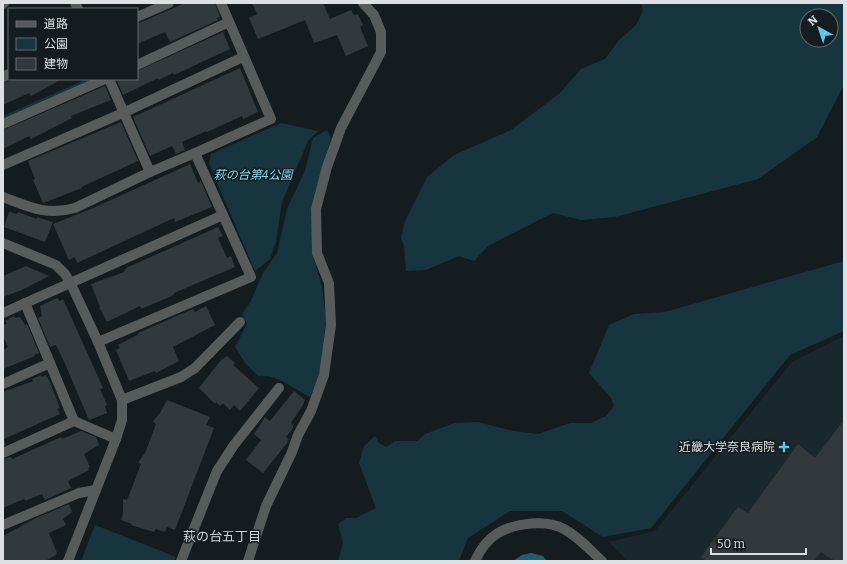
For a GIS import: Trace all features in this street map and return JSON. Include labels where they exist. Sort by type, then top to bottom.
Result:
[{"type":"street","points":[[138,16],[152,6],[169,3]]},
{"type":"street","points":[[3,197],[35,209],[47,212],[62,212],[75,208],[150,172],[271,119],[221,3]]},
{"type":"street","points":[[248,561],[266,506],[292,452],[298,435],[311,411],[324,375],[330,318],[329,283],[317,254],[316,209],[327,167],[341,128],[373,70],[381,52],[381,32],[374,15],[363,3]]},
{"type":"street","points":[[138,65],[229,22]]},
{"type":"street","points":[[3,164],[125,112],[244,57]]},
{"type":"street","points":[[3,124],[104,80]]},
{"type":"street","points":[[109,80],[125,112],[150,172]]},
{"type":"street","points":[[98,342],[251,277],[195,153]]},
{"type":"street","points":[[3,313],[223,215]]},
{"type":"street","points":[[3,243],[56,265],[65,274],[98,342],[122,400],[122,420],[116,439],[68,561]]},
{"type":"street","points":[[25,303],[74,421],[116,439]]},
{"type":"street","points":[[122,400],[182,377],[195,368],[240,322]]},
{"type":"street","points":[[3,384],[50,363]]},
{"type":"street","points":[[181,561],[217,471],[238,440],[279,388]]},
{"type":"street","points":[[3,453],[74,421]]},
{"type":"street","points":[[3,525],[79,493],[96,490]]},
{"type":"street","points":[[475,561],[485,544],[498,533],[520,526],[543,524],[563,528],[582,542],[602,561]]},
{"type":"shaded area","name":"近畿大学奈良病院","points":[[844,336],[844,561],[628,561],[609,542],[655,531],[792,362]]},
{"type":"green space","points":[[641,3],[844,3],[844,85],[817,137],[758,179],[615,217],[581,220],[553,213],[488,246],[474,261],[459,256],[426,270],[406,271],[404,246],[401,238],[405,221],[427,177],[454,155],[511,130],[560,93],[581,69],[605,59],[619,40],[636,25],[643,11]]},
{"type":"green space","points":[[85,80],[102,80],[3,128],[3,116]]},
{"type":"green space","name":"萩の台第4公園","points":[[281,123],[318,131],[308,141],[282,202],[276,242],[270,259],[255,271],[209,164],[211,154]]},
{"type":"green space","points":[[327,130],[331,138],[316,191],[313,255],[322,287],[326,319],[320,374],[310,397],[278,379],[258,376],[245,363],[235,347],[247,324],[242,314],[251,301],[263,273],[277,253],[287,209],[305,171],[313,138]]},
{"type":"green space","points":[[844,261],[844,331],[790,355],[651,528],[603,537],[562,511],[510,511],[468,538],[459,561],[338,561],[343,543],[338,524],[346,518],[356,518],[376,508],[359,463],[364,446],[375,436],[379,443],[386,447],[395,441],[417,441],[425,434],[454,423],[478,422],[513,431],[538,434],[570,423],[591,423],[606,416],[614,406],[611,398],[589,373],[609,325],[634,314],[665,312]]},
{"type":"green space","points":[[95,525],[176,557],[174,561],[81,561]]},
{"type":"water","points":[[531,553],[543,556],[547,561],[513,561],[522,555]]},
{"type":"building","points":[[185,3],[215,3],[220,17],[217,18],[218,20],[170,42],[165,32],[138,44],[138,24]]},
{"type":"building","points":[[252,3],[323,3],[330,19],[351,10],[354,15],[358,14],[363,25],[360,27],[368,46],[346,56],[337,35],[314,43],[305,20],[258,39],[249,18],[257,14]]},
{"type":"building","points":[[223,32],[230,49],[174,75],[173,73],[158,80],[158,78],[123,95],[116,80],[138,80],[138,71]]},
{"type":"building","points":[[240,68],[258,112],[243,119],[242,116],[182,142],[185,150],[176,154],[172,146],[150,156],[133,117]]},
{"type":"building","points":[[14,80],[60,80],[31,96],[29,93],[3,105],[3,83]]},
{"type":"building","points":[[105,86],[111,100],[71,116],[72,118],[31,139],[29,136],[3,149],[3,130]]},
{"type":"building","points":[[121,122],[138,161],[81,187],[82,188],[43,203],[33,180],[35,179],[28,161]]},
{"type":"building","points":[[190,164],[198,183],[201,181],[212,207],[175,222],[174,218],[77,263],[75,257],[69,260],[53,224],[91,209]]},
{"type":"building","points":[[9,212],[17,214],[18,212],[37,219],[37,217],[53,222],[45,242],[4,227]]},
{"type":"building","points":[[218,227],[223,236],[218,238],[227,258],[231,256],[235,267],[174,293],[172,296],[141,309],[140,306],[107,322],[99,307],[91,284],[124,272],[126,268]]},
{"type":"building","points":[[26,266],[49,276],[22,290],[3,297],[3,276]]},
{"type":"building","points":[[57,298],[60,301],[63,299],[103,388],[100,389],[107,405],[105,406],[107,413],[89,420],[56,345],[50,347],[38,318],[42,316],[40,306]]},
{"type":"building","points":[[206,306],[215,325],[173,347],[179,361],[156,373],[155,371],[129,381],[116,350],[120,348],[118,345],[139,334],[138,333],[193,309],[195,312]]},
{"type":"building","points":[[14,316],[15,318],[20,317],[25,325],[27,324],[39,353],[3,369],[3,350],[8,347],[3,336],[4,325],[7,323],[5,321]]},
{"type":"building","points":[[227,356],[235,363],[233,365],[259,388],[240,411],[234,405],[230,410],[223,403],[220,406],[216,402],[215,404],[199,388],[221,360]]},
{"type":"building","points":[[41,375],[42,377],[46,375],[49,380],[60,408],[57,409],[60,414],[4,439],[6,445],[3,446],[3,392],[33,381],[32,379]]},
{"type":"building","points":[[294,391],[305,400],[291,423],[293,428],[286,437],[289,439],[288,442],[263,473],[246,460],[261,440],[254,434],[265,417],[270,421]]},
{"type":"building","points":[[167,400],[210,417],[206,425],[214,428],[175,530],[167,527],[165,532],[156,529],[154,532],[131,525],[132,524],[121,520],[123,513],[123,499],[127,500],[133,485],[141,464],[138,463],[145,453],[156,424],[153,421],[160,413]]},
{"type":"building","points":[[844,420],[844,561],[835,561],[821,552],[814,561],[707,561],[701,557],[738,507],[748,513],[798,444],[815,458]]},
{"type":"building","points":[[81,431],[96,437],[99,445],[84,454],[90,467],[88,468],[89,470],[68,481],[71,488],[45,500],[42,494],[25,501],[24,499],[3,508],[3,459],[11,457],[12,459],[61,437],[62,439]]},
{"type":"building","points":[[69,504],[72,512],[63,519],[66,525],[49,533],[57,553],[56,555],[45,561],[3,561],[3,536],[36,518]]},
{"type":"place","name":"近畿大学奈良病院","points":[[784,447]]},
{"type":"district","name":"萩の台五丁目","points":[[222,536]]}]
